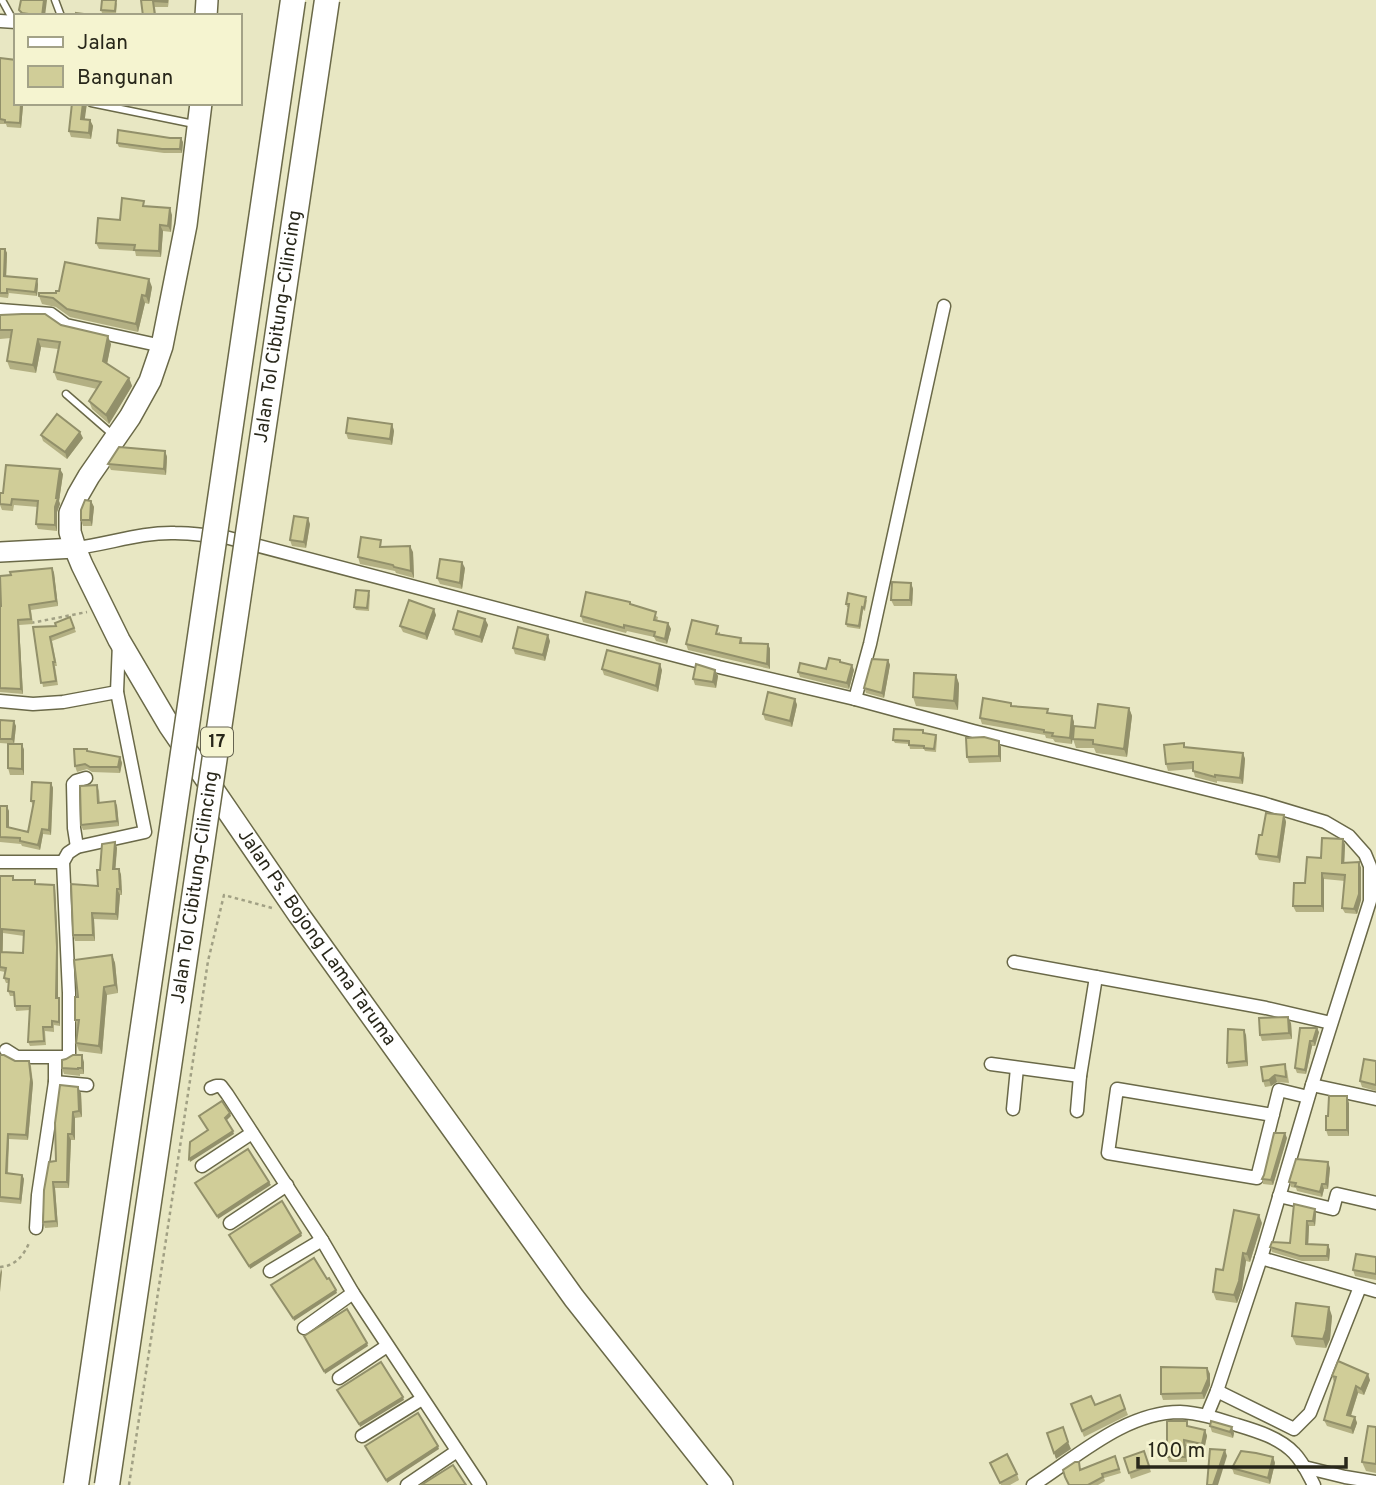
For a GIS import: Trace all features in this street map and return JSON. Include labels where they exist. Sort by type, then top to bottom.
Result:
[{"type":"highway","name":"Jalan Tol Cibitung–Cilincing","points":[[76,1485],[293,0]]},
{"type":"highway","name":"Jalan Tol Cibitung–Cilincing","points":[[107,1485],[327,0]]},
{"type":"main road","name":"Jalan Ps. Bojong Lama Taruma","points":[[201,105],[186,225],[162,346],[150,381],[130,417],[89,476],[70,513],[70,532],[75,548],[119,640],[169,724],[299,915],[574,1298],[722,1485]]},
{"type":"street","points":[[855,699],[870,645],[944,306]]},
{"type":"street","points":[[0,310],[51,314],[66,325],[162,346]]},
{"type":"street","points":[[0,552],[94,546],[119,539],[174,533],[225,537],[719,667],[855,699],[1295,812],[1325,822],[1349,836],[1365,854],[1370,866],[1370,901],[1261,1258],[1212,1403]]},
{"type":"street","points":[[6,1050],[17,1057],[67,1057],[70,1043],[69,993],[63,862],[68,853],[77,847],[145,832],[117,692],[119,640]]},
{"type":"street","points":[[0,701],[33,704],[63,702],[117,692]]},
{"type":"street","points":[[77,847],[73,784],[76,780],[86,778]]},
{"type":"street","points":[[0,862],[63,862]]},
{"type":"street","points":[[1014,962],[1266,1008],[1331,1023]]},
{"type":"street","points":[[1077,1111],[1096,976]]},
{"type":"street","points":[[36,1228],[38,1195],[55,1082],[55,1058]]},
{"type":"street","points":[[991,1064],[1080,1076]]},
{"type":"street","points":[[1013,1109],[1017,1068]]},
{"type":"street","points":[[55,1082],[86,1085]]},
{"type":"street","points":[[211,1088],[223,1088],[387,1346],[480,1485]]},
{"type":"street","points":[[1273,1115],[1117,1089],[1108,1153],[1257,1178],[1273,1115],[1279,1090],[1376,1099]]},
{"type":"street","points":[[202,1166],[252,1133]]},
{"type":"street","points":[[230,1223],[287,1185]]},
{"type":"street","points":[[1279,1196],[1333,1209],[1337,1194],[1376,1203]]},
{"type":"street","points":[[270,1271],[322,1240]]},
{"type":"street","points":[[1261,1258],[1376,1291]]},
{"type":"street","points":[[1290,1437],[1310,1413],[1360,1287]]},
{"type":"street","points":[[304,1328],[353,1293]]},
{"type":"street","points":[[340,1378],[387,1346]]},
{"type":"street","points":[[362,1436],[422,1399]]},
{"type":"street","points":[[1212,1403],[1248,1428],[1290,1437]]},
{"type":"street","points":[[1032,1485],[1121,1429],[1143,1419],[1183,1412],[1212,1403],[1290,1437]]},
{"type":"street","points":[[1290,1437],[1294,1453],[1314,1485]]},
{"type":"street","points":[[407,1485],[457,1451]]},
{"type":"street","points":[[1304,1467],[1376,1482]]},
{"type":"lane","points":[[2,0],[14,20]]},
{"type":"lane","points":[[101,105],[199,125]]},
{"type":"lane","points":[[66,394],[116,438]]},
{"type":"path","points":[[28,623],[104,610]]},
{"type":"path","points":[[129,1485],[208,961],[224,895],[299,915]]},
{"type":"path","points":[[0,1267],[4,1268],[21,1258],[36,1228]]},
{"type":"building","points":[[21,0],[44,0],[42,14],[22,13],[19,10]]},
{"type":"building","points":[[102,0],[116,0],[115,11],[101,10]]},
{"type":"building","points":[[141,0],[167,0],[153,1],[155,14],[143,14]]},
{"type":"building","points":[[0,58],[14,60],[14,105],[21,105],[20,123],[0,119]]},
{"type":"building","points":[[72,105],[83,105],[81,119],[90,120],[89,133],[69,131]]},
{"type":"building","points":[[118,130],[181,138],[180,149],[117,143]]},
{"type":"building","points":[[122,198],[144,201],[143,206],[170,208],[168,226],[160,225],[159,251],[134,250],[135,245],[96,243],[98,218],[120,220]]},
{"type":"building","points":[[0,249],[5,249],[4,276],[37,279],[35,292],[7,289],[7,293],[0,293]]},
{"type":"building","points":[[65,262],[149,279],[146,296],[142,295],[136,324],[67,309],[53,298],[39,296],[39,293],[59,291]]},
{"type":"building","points":[[45,314],[61,325],[108,336],[103,361],[129,378],[106,415],[89,401],[101,382],[54,372],[60,342],[38,339],[33,365],[7,361],[12,330],[0,330],[0,315]]},
{"type":"building","points":[[57,414],[80,432],[65,452],[41,435]]},
{"type":"building","points":[[348,418],[392,424],[390,439],[346,433]]},
{"type":"building","points":[[119,447],[165,451],[164,469],[108,464]]},
{"type":"building","points":[[6,465],[60,469],[55,525],[36,524],[38,501],[12,499],[11,505],[0,504]]},
{"type":"building","points":[[85,500],[91,501],[90,520],[81,520]]},
{"type":"building","points":[[294,516],[308,518],[304,542],[290,540]]},
{"type":"building","points":[[361,537],[381,540],[380,547],[410,546],[411,571],[358,557]]},
{"type":"building","points":[[440,559],[462,562],[460,583],[437,578]]},
{"type":"building","points":[[52,568],[56,601],[29,605],[31,619],[18,620],[21,689],[0,688],[0,576],[11,575],[10,572]]},
{"type":"building","points":[[892,582],[911,583],[910,600],[891,600]]},
{"type":"building","points":[[356,590],[369,591],[367,608],[354,607]]},
{"type":"building","points":[[586,592],[630,602],[656,612],[654,620],[668,623],[665,639],[654,636],[655,632],[624,625],[624,628],[581,616]]},
{"type":"building","points":[[848,593],[866,597],[859,626],[846,624]]},
{"type":"building","points":[[409,600],[434,609],[425,634],[400,626]]},
{"type":"building","points":[[458,611],[485,619],[480,637],[453,629]]},
{"type":"building","points":[[70,617],[74,628],[50,637],[56,681],[41,683],[33,627],[56,626],[55,623]]},
{"type":"building","points":[[692,620],[718,626],[716,634],[741,638],[740,643],[768,644],[767,664],[686,644]]},
{"type":"building","points":[[518,627],[548,635],[543,655],[513,648]]},
{"type":"building","points":[[607,650],[660,664],[656,686],[602,669]]},
{"type":"building","points":[[829,658],[852,665],[847,683],[798,672],[800,663],[826,669]]},
{"type":"building","points":[[872,659],[888,660],[882,693],[864,688]]},
{"type":"building","points":[[696,664],[715,670],[713,682],[693,679]]},
{"type":"building","points":[[914,673],[956,675],[954,701],[913,697]]},
{"type":"building","points":[[768,692],[795,699],[790,721],[763,714]]},
{"type":"building","points":[[983,698],[1011,703],[1011,706],[1048,709],[1047,713],[1072,716],[1070,738],[1052,736],[1053,733],[1044,730],[980,718]]},
{"type":"building","points":[[1098,704],[1129,708],[1124,749],[1093,744],[1093,740],[1073,739],[1074,726],[1095,728]]},
{"type":"building","points":[[0,720],[14,721],[12,739],[0,739]]},
{"type":"building","points":[[894,729],[923,730],[923,733],[936,735],[934,749],[909,745],[909,741],[893,740]]},
{"type":"building","points":[[984,737],[999,741],[999,756],[967,757],[966,738]]},
{"type":"building","points":[[1184,743],[1184,747],[1243,753],[1240,778],[1215,777],[1193,771],[1193,762],[1166,764],[1164,745]]},
{"type":"building","points":[[8,744],[22,744],[22,769],[8,768]]},
{"type":"building","points":[[74,749],[87,749],[120,757],[118,767],[90,767],[85,764],[75,766]]},
{"type":"building","points":[[32,782],[51,783],[49,830],[42,829],[38,845],[20,841],[20,838],[0,837],[0,806],[7,806],[7,827],[28,832],[34,801],[31,801]]},
{"type":"building","points":[[97,785],[98,803],[115,801],[117,821],[81,825],[80,786]]},
{"type":"building","points":[[1266,813],[1284,815],[1278,857],[1256,854]]},
{"type":"building","points":[[1322,838],[1343,839],[1342,863],[1359,862],[1359,894],[1354,909],[1342,908],[1345,875],[1322,873],[1322,906],[1293,906],[1294,883],[1305,883],[1307,857],[1321,858]]},
{"type":"building","points":[[115,842],[113,869],[119,869],[120,889],[117,889],[116,914],[92,913],[93,935],[73,935],[71,884],[98,886],[97,870],[100,870],[102,844]]},
{"type":"building","points":[[0,876],[13,876],[13,880],[35,880],[35,884],[54,885],[56,998],[59,998],[59,1022],[52,1021],[52,1027],[43,1027],[44,1041],[28,1042],[30,1006],[15,1006],[14,992],[8,991],[9,979],[4,978],[6,968],[0,967]],"holes":[[[2,929],[24,931],[23,953],[1,952]]]},
{"type":"building","points":[[112,955],[115,985],[104,987],[99,1046],[76,1043],[79,1020],[75,1020],[75,997],[78,997],[74,960]]},
{"type":"building","points":[[1288,1017],[1289,1033],[1260,1035],[1259,1018]]},
{"type":"building","points":[[1300,1028],[1317,1028],[1313,1041],[1310,1041],[1305,1070],[1295,1068]]},
{"type":"building","points":[[1228,1029],[1244,1030],[1246,1061],[1227,1063]]},
{"type":"building","points":[[0,1055],[15,1061],[29,1061],[31,1079],[26,1135],[8,1134],[6,1173],[22,1175],[20,1199],[0,1197]]},
{"type":"building","points":[[73,1055],[82,1055],[82,1068],[62,1068],[62,1060]]},
{"type":"building","points":[[1364,1059],[1376,1061],[1376,1085],[1360,1081]]},
{"type":"building","points":[[1285,1064],[1286,1077],[1275,1075],[1263,1081],[1261,1067]]},
{"type":"building","points":[[60,1085],[78,1087],[79,1111],[73,1112],[72,1134],[68,1134],[67,1182],[53,1182],[56,1221],[43,1222],[44,1190],[49,1162],[56,1161],[55,1123]]},
{"type":"building","points":[[1329,1096],[1347,1096],[1347,1130],[1326,1130]]},
{"type":"building","points":[[222,1101],[230,1113],[225,1118],[233,1131],[189,1159],[190,1142],[208,1130],[199,1116]]},
{"type":"building","points":[[1274,1133],[1285,1133],[1271,1180],[1262,1179],[1264,1175]]},
{"type":"building","points":[[248,1149],[269,1182],[217,1216],[195,1183]]},
{"type":"building","points":[[1296,1159],[1328,1162],[1326,1184],[1322,1184],[1320,1192],[1289,1182]]},
{"type":"building","points":[[282,1201],[301,1233],[249,1266],[229,1235]]},
{"type":"building","points":[[1294,1204],[1315,1209],[1313,1221],[1307,1221],[1306,1244],[1328,1245],[1327,1256],[1300,1256],[1270,1247],[1272,1242],[1290,1243]]},
{"type":"building","points":[[1234,1210],[1259,1215],[1247,1254],[1243,1253],[1234,1295],[1213,1292],[1216,1269],[1223,1270]]},
{"type":"building","points":[[1356,1254],[1376,1257],[1376,1274],[1353,1270]]},
{"type":"building","points":[[314,1258],[336,1290],[293,1318],[271,1285]]},
{"type":"building","points":[[1296,1303],[1329,1307],[1323,1339],[1292,1336]]},
{"type":"building","points":[[347,1309],[367,1343],[324,1371],[304,1336]]},
{"type":"building","points":[[1338,1361],[1368,1374],[1361,1389],[1356,1386],[1347,1415],[1355,1417],[1351,1428],[1324,1420],[1336,1377],[1332,1376]]},
{"type":"building","points":[[381,1362],[403,1397],[359,1424],[337,1390]]},
{"type":"building","points":[[1161,1367],[1207,1368],[1208,1379],[1202,1393],[1161,1394]]},
{"type":"building","points":[[1120,1395],[1125,1409],[1082,1431],[1071,1404],[1091,1396],[1095,1405]]},
{"type":"building","points":[[418,1413],[438,1446],[386,1480],[365,1446]]},
{"type":"building","points":[[1167,1421],[1187,1421],[1187,1426],[1205,1430],[1202,1444],[1184,1440],[1185,1457],[1167,1457]]},
{"type":"building","points":[[1211,1421],[1232,1427],[1230,1432],[1210,1426]]},
{"type":"building","points":[[1368,1426],[1376,1427],[1376,1464],[1362,1462]]},
{"type":"building","points":[[1063,1427],[1068,1442],[1054,1453],[1047,1433]]},
{"type":"building","points":[[1210,1449],[1225,1450],[1213,1485],[1207,1485]]},
{"type":"building","points":[[1144,1451],[1149,1466],[1129,1473],[1124,1458]]},
{"type":"building","points":[[1241,1451],[1273,1457],[1268,1478],[1232,1468]]},
{"type":"building","points":[[1007,1454],[1017,1474],[1000,1483],[990,1463]]},
{"type":"building","points":[[1115,1456],[1119,1469],[1102,1474],[1103,1477],[1088,1485],[1069,1485],[1063,1470],[1075,1462],[1079,1462],[1080,1470]]},
{"type":"building","points":[[453,1465],[466,1485],[421,1485]]}]
